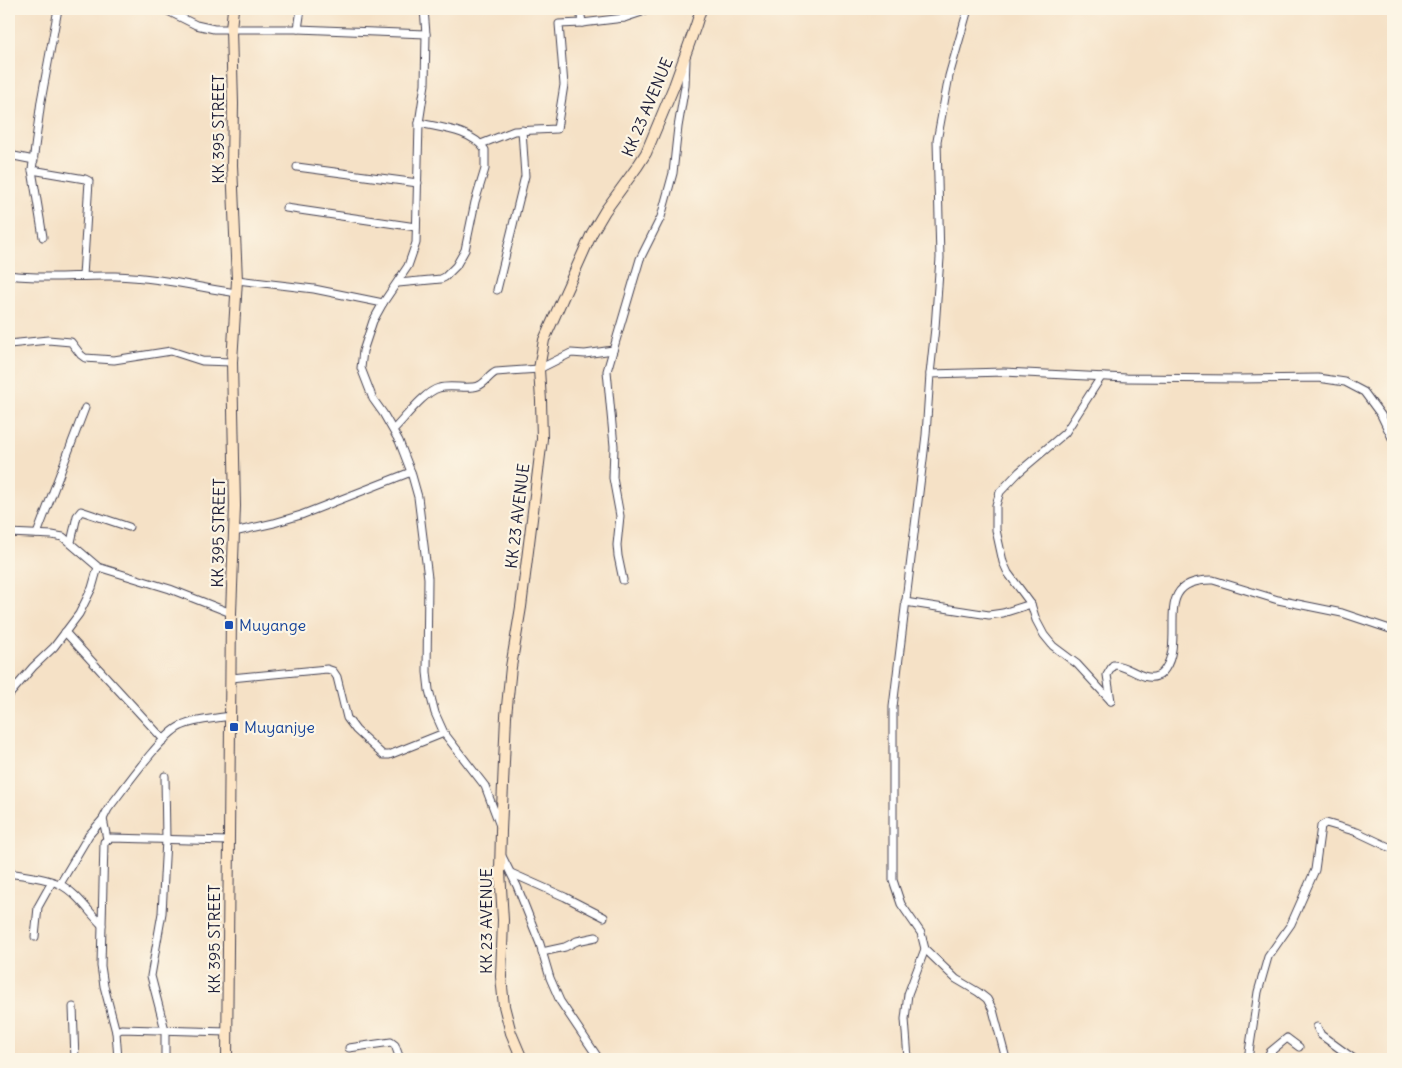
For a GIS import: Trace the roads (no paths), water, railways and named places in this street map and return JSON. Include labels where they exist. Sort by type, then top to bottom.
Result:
[{"type":"main road","name":"KK 395 STREET","points":[[227,1059],[230,716],[234,532],[232,362],[237,280],[232,165],[231,29],[233,9]]},
{"type":"main road","name":"KK 23 AVENUE","points":[[522,1059],[511,1033],[504,1006],[502,987],[501,855],[506,716],[542,439],[539,369],[544,340],[580,258],[605,211],[646,153],[674,86],[700,9]]},
{"type":"street","points":[[43,237],[32,170],[41,101],[58,9]]},
{"type":"street","points":[[164,9],[196,25],[214,29],[298,29],[426,34]]},
{"type":"street","points":[[298,29],[302,9]]},
{"type":"street","points":[[424,9],[426,34],[425,84],[419,123],[416,243],[413,256],[398,283],[383,303],[374,321],[363,351],[360,368],[373,399],[394,429],[411,472],[418,497],[428,578],[429,690],[435,713],[444,733],[485,786],[502,830]]},
{"type":"street","points":[[580,9],[582,23]]},
{"type":"street","points":[[623,9],[624,18]]},
{"type":"street","points":[[481,144],[514,131],[557,129],[564,85],[559,24],[624,18],[651,9]]},
{"type":"street","points":[[908,1059],[905,1019],[908,994],[924,949],[921,933],[902,904],[893,880],[893,707],[926,435],[940,258],[937,142],[949,76],[968,9]]},
{"type":"street","points":[[623,580],[617,545],[620,516],[613,478],[614,446],[607,371],[640,259],[662,217],[673,173],[685,86],[686,52]]},
{"type":"street","points":[[398,283],[441,279],[460,260],[466,250],[475,202],[484,169],[485,150],[481,144],[457,131],[419,123]]},
{"type":"street","points":[[497,290],[525,176],[522,130]]},
{"type":"street","points":[[9,155],[34,160]]},
{"type":"street","points":[[297,167],[418,183]]},
{"type":"street","points":[[32,170],[90,181],[83,276]]},
{"type":"street","points":[[286,208],[416,227]]},
{"type":"street","points":[[9,275],[47,278],[118,276],[236,293]]},
{"type":"street","points":[[237,280],[314,289],[383,303]]},
{"type":"street","points":[[9,344],[48,340],[71,342],[85,358],[114,360],[171,351],[202,361],[232,362]]},
{"type":"street","points":[[394,429],[423,399],[439,388],[475,387],[482,384],[490,375],[496,372],[539,369],[571,353],[585,354],[614,350]]},
{"type":"street","points":[[930,374],[1004,372],[1101,377],[1238,380],[1318,378],[1345,382],[1364,392],[1381,414],[1393,440]]},
{"type":"street","points":[[1101,377],[1065,433],[1019,472],[1000,492],[996,505],[996,530],[1003,562],[1031,604],[1036,620],[1044,635],[1053,646],[1077,664],[1111,701],[1107,674],[1112,666],[1118,665],[1146,676],[1156,677],[1169,664],[1173,646],[1173,605],[1179,593],[1187,585],[1202,580],[1213,580],[1278,600],[1342,613],[1393,630]]},
{"type":"street","points":[[37,534],[84,408]]},
{"type":"street","points":[[234,532],[301,515],[411,472]]},
{"type":"street","points":[[71,542],[77,516],[81,512],[129,527]]},
{"type":"street","points":[[9,533],[63,537],[98,567],[170,589],[232,613]]},
{"type":"street","points":[[9,695],[33,667],[54,647],[85,604],[98,567]]},
{"type":"street","points":[[905,602],[990,615],[1031,604]]},
{"type":"street","points":[[65,632],[164,740]]},
{"type":"street","points":[[231,678],[327,668],[333,671],[337,677],[346,718],[383,755],[389,755],[444,733]]},
{"type":"street","points":[[60,884],[89,835],[164,740],[179,726],[230,716]]},
{"type":"street","points":[[165,776],[166,840],[162,913],[151,976],[164,1030],[165,1059]]},
{"type":"street","points":[[103,819],[107,839],[104,842],[102,966],[104,986],[116,1032],[118,1059]]},
{"type":"street","points":[[1248,1059],[1258,992],[1268,957],[1291,924],[1315,870],[1321,826],[1326,823],[1357,832],[1393,849]]},
{"type":"street","points":[[107,839],[229,841]]},
{"type":"street","points":[[501,855],[511,873],[560,1001],[599,1059]]},
{"type":"street","points":[[9,873],[60,884],[102,925]]},
{"type":"street","points":[[511,873],[565,896],[604,916]]},
{"type":"street","points":[[36,937],[38,907],[52,882]]},
{"type":"street","points":[[542,952],[596,937]]},
{"type":"street","points":[[924,949],[956,979],[987,999],[993,1010],[1006,1059]]},
{"type":"street","points":[[73,1007],[75,1059]]},
{"type":"street","points":[[1317,1027],[1321,1035],[1354,1059]]},
{"type":"street","points":[[116,1032],[121,1029],[228,1032]]},
{"type":"street","points":[[1267,1058],[1270,1052],[1287,1038],[1299,1047]]},
{"type":"street","points":[[349,1048],[391,1042],[395,1044],[400,1059]]},
{"type":"place","name":"Muyange","points":[[229,625]]},
{"type":"place","name":"Muyanjye","points":[[234,727]]}]
